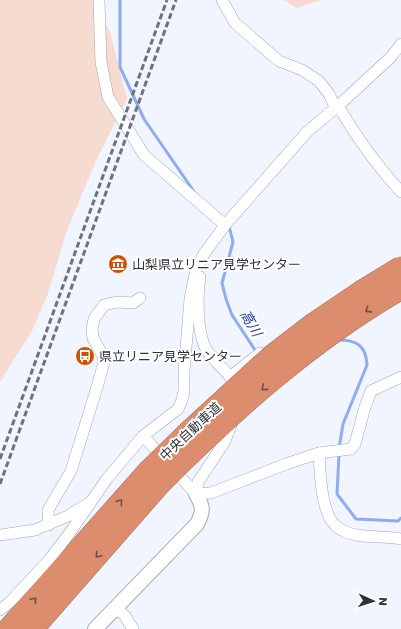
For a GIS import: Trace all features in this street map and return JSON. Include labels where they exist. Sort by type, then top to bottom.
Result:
[{"type":"highway","name":"中央自動車道","points":[[33,629],[190,430],[271,356],[314,323],[401,267]]},
{"type":"highway","name":"中央自動車道","points":[[8,629],[154,477],[201,443],[286,369],[348,323],[401,289]]},
{"type":"street","points":[[99,0],[101,62],[108,97],[144,155],[225,225]]},
{"type":"street","points":[[222,0],[235,23],[279,61],[302,70],[319,81],[381,170],[401,192]]},
{"type":"street","points":[[0,610],[10,602],[49,560],[69,534],[106,480],[143,436],[178,409],[184,391],[184,366],[190,299],[196,269],[204,254],[225,225],[307,132],[391,57],[401,44]]},
{"type":"street","points":[[196,494],[198,482],[224,442],[232,426],[237,406],[238,394],[230,377],[205,347],[201,332],[199,282],[204,254]]},
{"type":"street","points":[[230,377],[318,310],[365,278],[401,258]]},
{"type":"street","points":[[48,525],[48,510],[71,471],[104,362],[103,356],[93,338],[92,329],[94,319],[104,305],[117,302],[133,303],[140,298]]},
{"type":"street","points":[[196,494],[211,494],[286,464],[321,453],[351,449],[354,444],[371,391],[401,377]]},
{"type":"street","points":[[95,629],[197,524],[202,515],[202,505],[196,494],[143,436]]},
{"type":"street","points":[[321,453],[323,497],[328,514],[334,525],[345,532],[358,535],[401,538]]},
{"type":"street","points":[[0,535],[35,530],[68,516],[91,501]]},
{"type":"street","points":[[115,607],[125,616],[133,629]]},
{"type":"shaded area","points":[[0,0],[93,0],[110,32],[127,99],[95,163],[66,233],[49,291],[32,331],[0,382]]},
{"type":"shaded area","points":[[284,0],[321,0],[297,8]]},
{"type":"waterway","name":"高川","points":[[120,0],[120,67],[144,119],[195,193]]},
{"type":"waterway","name":"高川","points":[[229,226],[233,242],[222,283],[232,315],[257,353]]},
{"type":"waterway","name":"高川","points":[[339,340],[351,341],[359,345],[365,353],[367,365],[343,424],[339,448]]},
{"type":"waterway","name":"高川","points":[[339,454],[337,494],[356,519],[398,521],[401,518]]},
{"type":"railway","points":[[0,459],[167,0]]},
{"type":"railway","points":[[0,484],[176,0]]},
{"type":"place","name":"山梨県立リニア見学センター","points":[[118,264]]},
{"type":"place","name":"県立リニア見学センター","points":[[85,356]]}]
